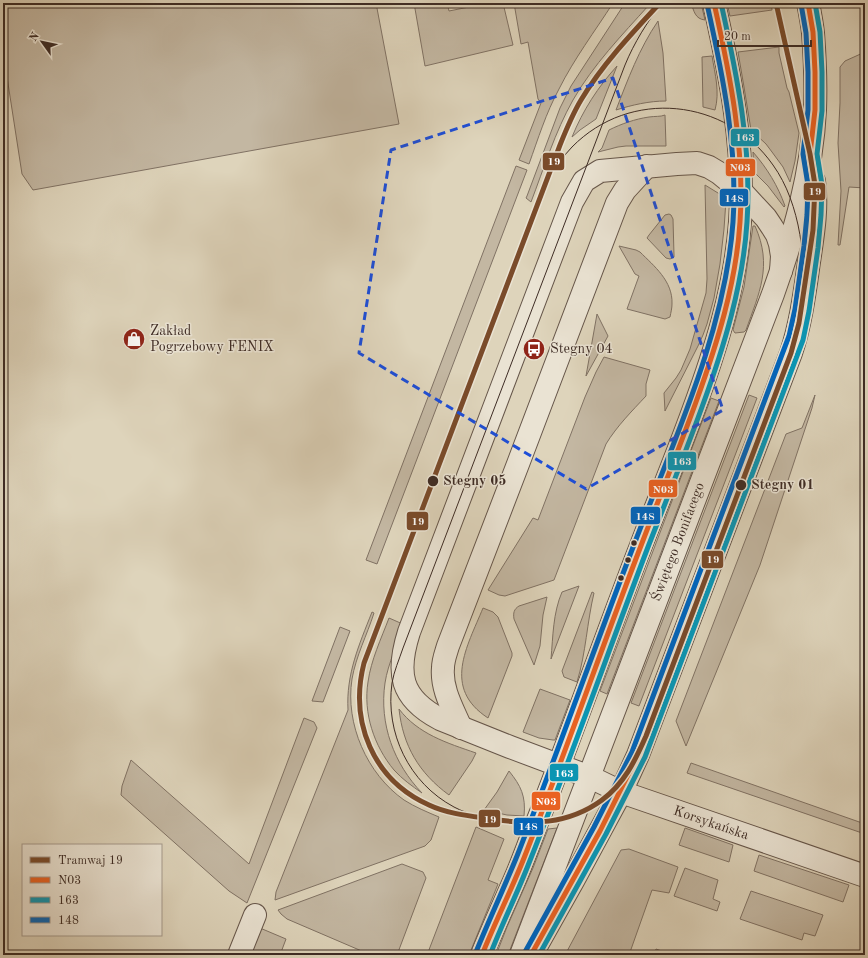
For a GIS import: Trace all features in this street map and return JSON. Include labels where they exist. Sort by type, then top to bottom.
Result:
[{"type":"street","points":[[482,955],[522,861],[559,766],[638,554],[687,428],[720,333],[732,284],[738,235],[741,191],[740,148],[729,75],[714,3]]},
{"type":"street","name":"Świętego Bonifacego","points":[[521,955],[590,777],[781,271],[803,196],[815,110],[813,32],[808,3]]},
{"type":"street","points":[[531,955],[621,792],[646,736],[796,338],[804,295],[814,215],[815,185],[810,154]]},
{"type":"street","name":"Korsykańska","points":[[781,271],[782,256],[780,244],[777,235],[766,218],[741,191],[709,167],[697,163],[600,171],[584,181],[572,202],[409,632],[405,645],[402,666],[403,678],[412,698],[430,714],[440,719],[590,777],[621,792],[865,876]]},
{"type":"street","points":[[461,728],[448,698],[444,682],[443,668],[448,646],[617,203],[625,190],[647,166]]},
{"type":"street","points":[[239,955],[255,915]]},
{"type":"highlighted area","points":[[613,78],[723,410],[586,489],[359,353],[391,150]]},
{"type":"shaded area","points":[[3,3],[376,3],[399,124],[33,190],[22,174],[3,51]]},
{"type":"shaded area","points":[[414,3],[447,3],[449,11],[489,3],[503,3],[513,45],[425,66]]},
{"type":"shaded area","points":[[514,3],[613,3],[578,56],[554,98],[529,164],[519,160],[541,103],[538,99],[528,42],[521,44]]},
{"type":"shaded area","points":[[625,3],[648,3],[649,5],[599,62],[573,100],[555,137],[531,202],[526,198],[560,108],[571,86]]},
{"type":"shaded area","points":[[691,3],[701,3],[705,20],[697,16]]},
{"type":"shaded area","points":[[727,3],[771,3],[772,10],[730,16]]},
{"type":"shaded area","points":[[658,21],[663,53],[666,101],[628,106],[616,110],[640,53]]},
{"type":"shaded area","points":[[779,47],[787,88],[799,133],[790,182],[783,167],[766,144],[751,130],[738,52]]},
{"type":"shaded area","points":[[865,52],[865,188],[849,187],[840,245],[838,245],[841,191],[838,143],[840,67],[845,61]]},
{"type":"shaded area","points":[[712,56],[717,90],[715,110],[703,107],[702,57]]},
{"type":"shaded area","points":[[617,66],[596,119],[572,137],[581,117],[592,99]]},
{"type":"shaded area","points":[[665,115],[666,146],[626,146],[598,152],[602,148],[609,130],[633,120]]},
{"type":"shaded area","points":[[753,152],[763,164],[775,184],[785,206],[784,207],[768,186],[754,172]]},
{"type":"shaded area","points":[[516,166],[527,170],[377,564],[366,560]]},
{"type":"shaded area","points":[[705,185],[726,200],[720,264],[714,298],[703,335],[665,411],[664,393],[681,370],[690,349],[706,293]]},
{"type":"shaded area","points":[[669,214],[673,219],[674,255],[674,257],[670,259],[666,258],[647,238],[665,215]]},
{"type":"shaded area","points":[[753,226],[755,226],[760,240],[763,254],[762,279],[746,330],[744,332],[735,333],[733,330],[744,287]]},
{"type":"shaded area","points":[[619,246],[640,252],[662,275],[669,288],[671,296],[672,306],[670,317],[665,319],[627,309],[639,276],[635,274]]},
{"type":"shaded area","points":[[597,314],[608,336],[586,376]]},
{"type":"shaded area","points":[[604,357],[650,370],[646,384],[646,396],[610,437],[606,444],[554,580],[505,596],[488,590],[533,518],[538,520],[585,397]]},
{"type":"shaded area","points":[[749,395],[757,398],[639,706],[631,703]]},
{"type":"shaded area","points":[[815,395],[760,565],[686,746],[676,721],[786,434],[802,428]]},
{"type":"shaded area","points":[[711,398],[719,401],[607,694],[600,691]]},
{"type":"shaded area","points":[[579,586],[551,659],[555,616],[562,592]]},
{"type":"shaded area","points":[[592,592],[594,593],[577,682],[564,677],[562,671]]},
{"type":"shaded area","points":[[547,597],[543,615],[540,646],[534,665],[514,619],[514,613],[516,608],[519,606]]},
{"type":"shaded area","points":[[483,608],[493,612],[498,617],[512,653],[488,718],[474,706],[466,694],[462,680],[462,666],[465,652]]},
{"type":"shaded area","points":[[372,612],[374,613],[359,654],[352,679],[352,713],[356,730],[369,762],[391,789],[408,803],[439,817],[431,840],[425,846],[275,900],[276,892],[348,710],[351,672],[358,648]]},
{"type":"shaded area","points":[[389,618],[405,625],[386,676],[384,713],[396,756],[412,782],[422,793],[400,776],[387,761],[376,740],[369,717],[367,694],[369,674]]},
{"type":"shaded area","points":[[340,627],[350,631],[323,702],[312,701]]},
{"type":"shaded area","points":[[540,689],[570,700],[555,740],[539,738],[523,732]]},
{"type":"shaded area","points":[[399,709],[415,725],[434,737],[476,753],[449,795],[438,787],[414,758],[404,735]]},
{"type":"shaded area","points":[[304,718],[314,722],[317,728],[247,903],[229,891],[121,795],[122,786],[131,760],[249,864]]},
{"type":"shaded area","points":[[691,763],[865,824],[865,834],[687,773]]},
{"type":"shaded area","points":[[509,771],[522,792],[524,816],[507,815],[484,810],[497,792]]},
{"type":"shaded area","points":[[476,827],[504,839],[488,880],[498,884],[469,955],[427,955]]},
{"type":"shaded area","points":[[557,828],[508,955],[496,955],[548,829]]},
{"type":"shaded area","points":[[685,828],[733,845],[729,862],[679,845]]},
{"type":"shaded area","points":[[629,849],[678,867],[669,893],[652,890],[629,955],[565,955],[621,850]]},
{"type":"shaded area","points":[[759,855],[849,885],[843,902],[754,871]]},
{"type":"shaded area","points":[[402,864],[423,872],[426,878],[397,955],[371,955],[287,919],[278,910]]},
{"type":"shaded area","points":[[685,868],[718,880],[713,899],[720,902],[717,911],[674,896]]},
{"type":"shaded area","points":[[751,891],[823,915],[815,936],[804,933],[802,940],[740,919]]},
{"type":"shaded area","points":[[260,928],[286,939],[280,955],[250,955]]},
{"type":"shaded area","points":[[656,949],[674,955],[654,955]]},
{"type":"tram line","name":"19","points":[[660,3],[598,74],[569,122],[364,663],[360,685],[360,707],[363,727],[370,747],[380,765],[393,781],[410,794],[429,805],[451,813],[520,822],[548,821],[562,819],[576,814],[602,800],[617,787],[633,763],[646,736],[791,353],[799,323],[813,230],[815,185],[810,154],[776,3]]},
{"type":"tram line","points":[[504,821],[460,810],[438,797],[424,785],[404,755],[397,738],[392,720],[392,683],[403,648],[625,65],[641,33],[662,3]]},
{"type":"tram line","points":[[538,204],[548,181],[561,160],[572,147],[595,128],[621,116],[649,109],[677,109],[704,114],[730,126],[753,143],[773,165],[782,180],[790,198],[800,234],[804,273],[802,310]]},
{"type":"transit line","name":"N03","points":[[482,955],[519,870],[554,780],[627,582],[696,402],[718,336],[730,291],[738,245],[740,222],[740,167],[731,84],[714,3]]},
{"type":"transit line","name":"163","points":[[490,955],[545,824],[648,547],[689,442],[718,362],[737,292],[745,246],[747,222],[747,167],[738,84],[721,3]]},
{"type":"transit line","name":"N03","points":[[531,955],[600,831],[638,755],[796,338],[802,310],[814,215],[815,185],[810,154],[815,110],[815,72],[813,32],[808,3]]},
{"type":"transit line","name":"163","points":[[539,955],[606,834],[645,757],[803,340],[809,311],[821,215],[822,185],[817,154],[822,111],[822,72],[820,32],[815,3]]},
{"type":"transit line","name":"148","points":[[476,952],[517,856],[605,620],[681,425],[709,345],[720,304],[728,263],[733,222],[733,167],[724,85],[707,4]]},
{"type":"transit line","name":"148","points":[[525,952],[594,827],[632,752],[789,336],[795,309],[807,215],[808,185],[803,154],[808,110],[808,72],[806,33],[801,4]]},
{"type":"place","name":"Zakład Pogrzebowy FENIX","points":[[134,339]]},
{"type":"place","name":"Stegny 04","points":[[534,349]]},
{"type":"place","name":"Stegny 05","points":[[433,481]]},
{"type":"place","name":"Stegny 01","points":[[741,485]]}]
